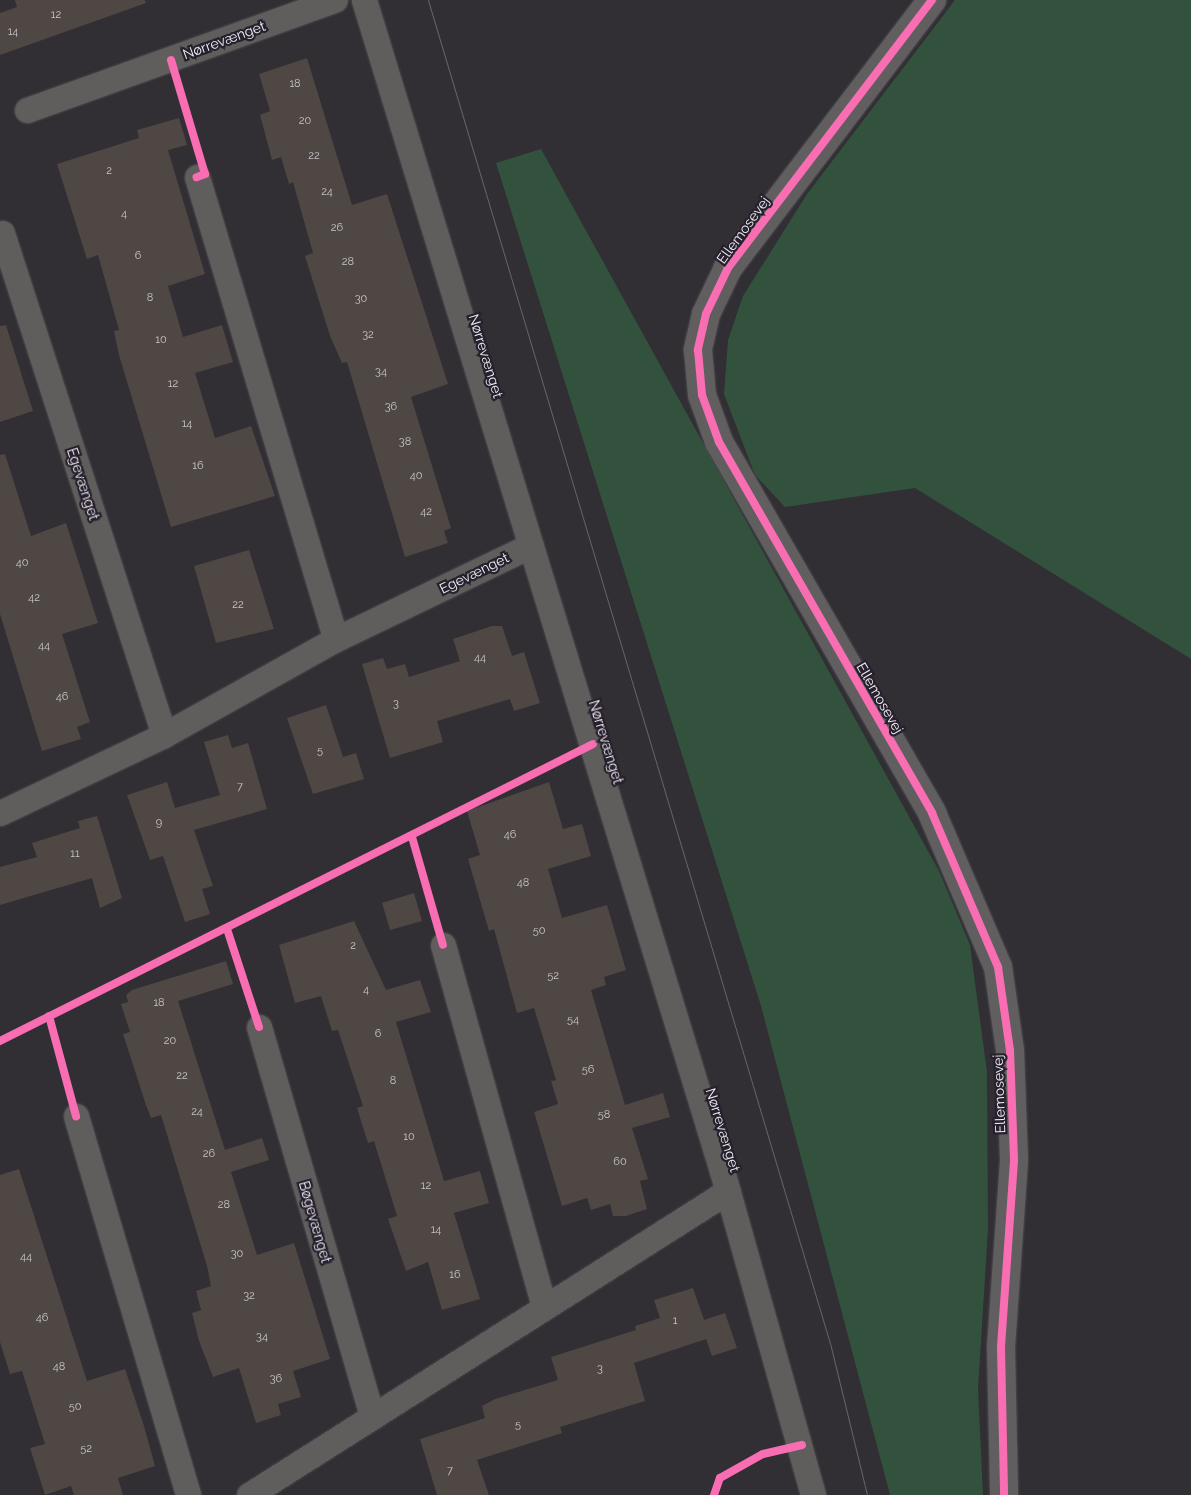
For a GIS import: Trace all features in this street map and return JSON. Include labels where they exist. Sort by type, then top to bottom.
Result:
[{"type":"street","name":"Nørrevænget","points":[[27,110],[335,0]]},
{"type":"street","name":"Nørrevænget","points":[[364,0],[728,1191],[813,1495]]},
{"type":"street","name":"Ellemosevej","points":[[932,0],[728,268],[706,314],[698,350],[702,395],[718,442],[932,813],[998,967],[1010,1050],[1014,1161],[1000,1347],[1004,1495]]},
{"type":"street","points":[[197,177],[336,639]]},
{"type":"street","name":"Egevænget","points":[[2,233],[164,735]]},
{"type":"street","name":"Egevænget","points":[[0,813],[164,735],[336,639],[530,546]]},
{"type":"street","points":[[443,945],[544,1306]]},
{"type":"street","name":"Bøgevænget","points":[[259,1027],[372,1417]]},
{"type":"street","points":[[76,1116],[188,1495]]},
{"type":"street","points":[[249,1495],[544,1306],[728,1191]]},
{"type":"green space","points":[[955,0],[1191,0],[1191,659],[915,488],[785,507],[755,475],[724,394],[728,340],[743,296],[807,194]]},
{"type":"green space","points":[[541,149],[939,871],[970,945],[987,1072],[988,1229],[978,1389],[983,1495],[890,1495],[761,1006],[496,163]]},
{"type":"building","points":[[15,0],[145,0],[146,3],[0,55],[0,13],[17,7]]},
{"type":"building","points":[[307,58],[352,205],[387,194],[448,384],[411,397],[451,528],[444,531],[448,543],[405,557],[347,362],[342,363],[330,336],[305,256],[313,253],[293,182],[289,184],[281,157],[272,160],[260,115],[270,111],[259,74]]},
{"type":"building","points":[[179,118],[187,145],[168,150],[205,274],[168,286],[183,337],[222,325],[233,362],[195,373],[215,438],[251,426],[275,496],[171,527],[119,355],[114,331],[119,330],[98,255],[87,259],[57,164],[139,138],[137,130]]},
{"type":"building","points":[[6,325],[33,411],[0,422],[0,326]]},
{"type":"building","points":[[5,454],[31,536],[66,523],[98,623],[62,634],[90,722],[77,727],[81,739],[42,751],[0,614],[0,455]]},
{"type":"building","points":[[249,550],[274,629],[216,643],[194,566]]},
{"type":"building","points":[[492,626],[502,626],[512,656],[524,652],[540,703],[514,711],[510,699],[437,721],[443,742],[390,758],[362,664],[383,658],[387,669],[405,664],[409,677],[460,661],[453,639]]},
{"type":"building","points":[[326,705],[343,757],[356,753],[364,779],[313,794],[287,718]]},
{"type":"building","points":[[228,735],[232,748],[248,743],[267,809],[194,830],[213,886],[202,889],[210,914],[185,922],[163,856],[150,860],[127,795],[167,782],[175,808],[220,795],[204,742]]},
{"type":"building","points":[[549,782],[563,829],[582,824],[591,856],[548,869],[562,918],[607,905],[626,970],[604,977],[606,985],[591,990],[625,1105],[663,1093],[670,1117],[632,1128],[648,1179],[640,1181],[647,1209],[626,1216],[613,1216],[610,1204],[591,1210],[587,1198],[562,1206],[534,1112],[558,1104],[551,1081],[556,1080],[534,1008],[517,1013],[494,929],[489,931],[468,859],[480,855],[467,811]]},
{"type":"building","points":[[97,816],[122,898],[100,908],[92,878],[0,905],[0,867],[37,857],[32,843],[80,828],[78,821]]},
{"type":"building","points":[[414,893],[422,921],[390,930],[382,903]]},
{"type":"building","points":[[354,921],[386,990],[420,980],[431,1012],[396,1022],[444,1181],[480,1171],[489,1203],[454,1213],[480,1299],[442,1310],[428,1262],[406,1271],[388,1219],[397,1216],[374,1141],[368,1143],[357,1108],[363,1106],[338,1030],[332,1031],[321,996],[295,1003],[279,945]]},
{"type":"building","points":[[226,961],[233,984],[178,1001],[225,1150],[262,1138],[269,1160],[231,1172],[257,1255],[294,1243],[330,1359],[293,1371],[301,1397],[278,1404],[281,1415],[256,1423],[239,1368],[213,1377],[199,1341],[192,1313],[201,1310],[196,1291],[211,1286],[207,1266],[161,1115],[151,1118],[146,1105],[123,1034],[130,1032],[121,1004],[128,1002],[126,995],[132,990]]},
{"type":"building","points":[[19,1169],[87,1381],[125,1369],[144,1426],[155,1466],[118,1478],[123,1495],[74,1495],[71,1486],[45,1495],[30,1448],[45,1444],[22,1371],[10,1374],[0,1342],[0,1175]]},
{"type":"building","points":[[693,1288],[704,1320],[725,1313],[737,1348],[712,1356],[706,1339],[634,1363],[645,1401],[560,1427],[562,1433],[477,1460],[489,1495],[437,1495],[420,1439],[485,1418],[482,1406],[495,1399],[558,1380],[551,1357],[636,1330],[635,1326],[660,1318],[654,1300]]},
{"type":"tram line","points":[[428,0],[831,1347],[867,1495]]},
{"type":"cycle path","points":[[932,0],[728,268],[706,314],[698,350],[702,395],[719,442],[932,813],[998,967],[1010,1050],[1014,1161],[1001,1347],[1004,1495]]},
{"type":"cycle path","points":[[171,60],[205,174],[197,177]]},
{"type":"cycle path","points":[[0,1041],[593,744]]},
{"type":"cycle path","points":[[412,837],[443,945]]},
{"type":"cycle path","points":[[227,929],[259,1027]]},
{"type":"cycle path","points":[[49,1016],[76,1116]]},
{"type":"cycle path","points":[[714,1495],[720,1478],[763,1454],[802,1445]]}]
